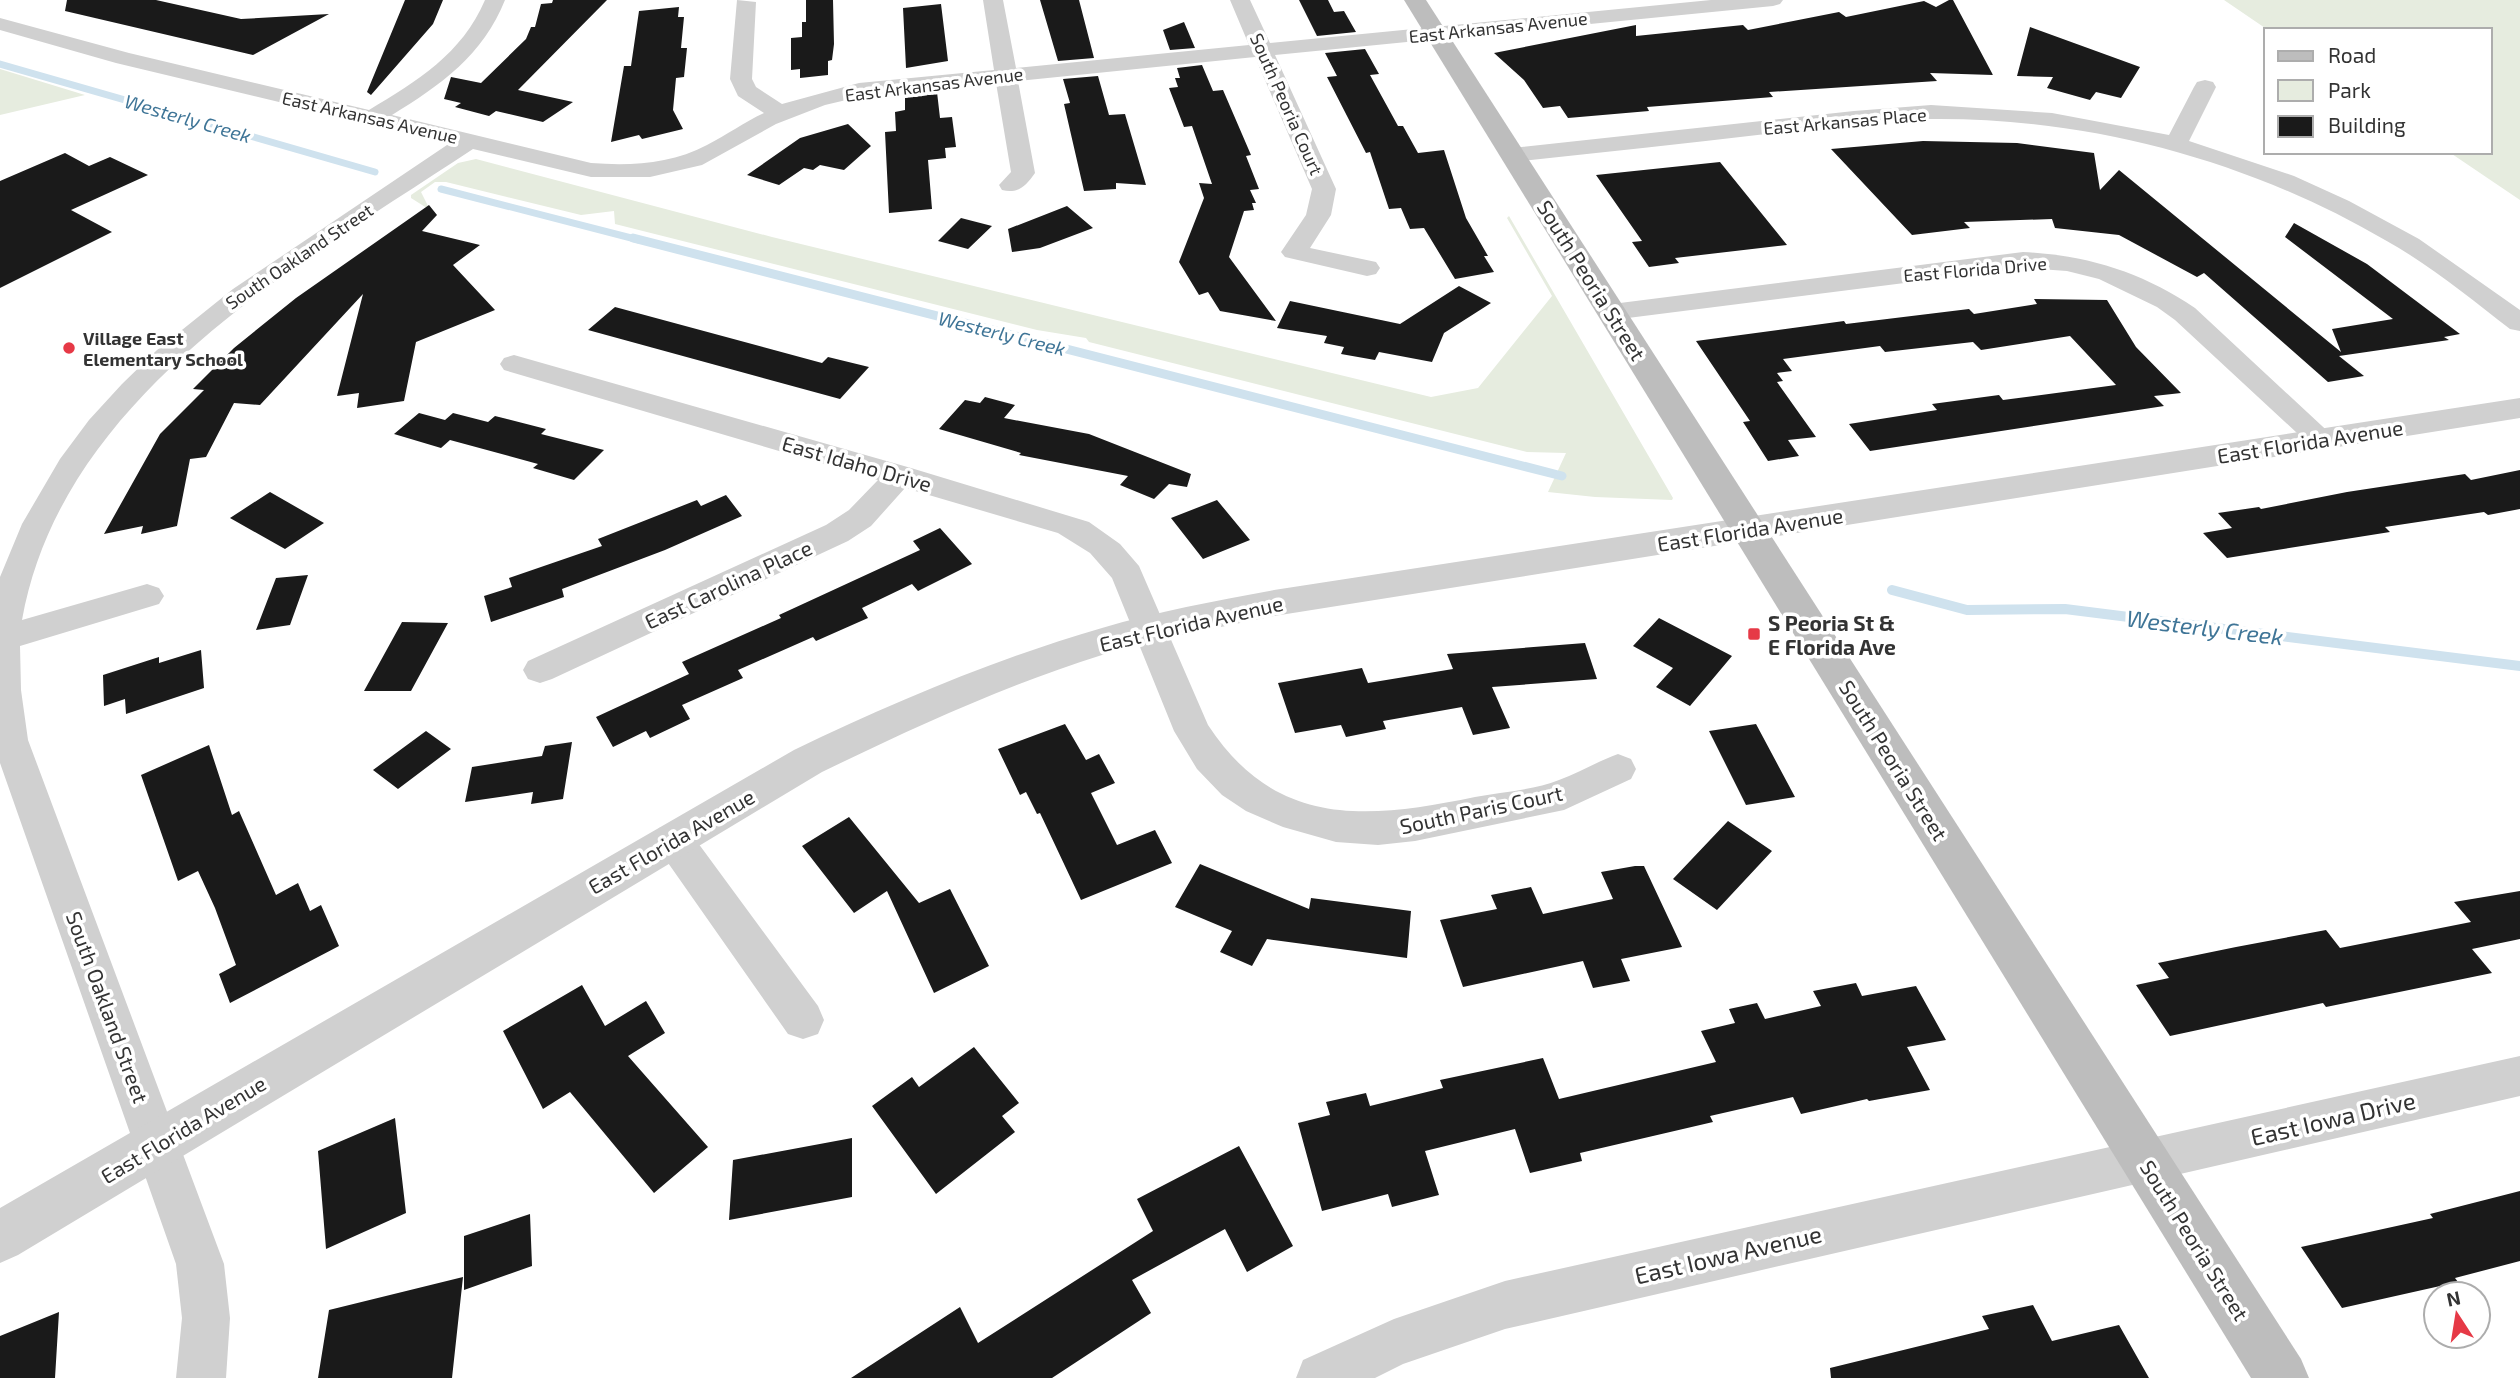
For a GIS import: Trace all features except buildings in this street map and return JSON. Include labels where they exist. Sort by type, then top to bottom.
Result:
[{"type":"main road","name":"South Peoria Street","points":[[1415,0],[2282,1378]]},
{"type":"street","points":[[372,118],[424,85],[461,57],[484,29],[495,0]]},
{"type":"street","points":[[993,0],[1023,173],[1011,185]]},
{"type":"street","name":"South Peoria Court","points":[[1240,0],[1324,189],[1325,201],[1320,213],[1294,252],[1367,268]]},
{"type":"street","name":"East Arkansas Avenue","points":[[0,24],[124,58],[591,170],[634,172],[663,168],[706,155],[780,113],[859,90],[1773,0]]},
{"type":"street","points":[[746,2],[741,79],[746,91],[780,113]]},
{"type":"street","points":[[2176,144],[2204,88]]},
{"type":"street","name":"East Arkansas Place","points":[[1513,155],[1928,112],[2005,114],[2065,121],[2176,144],[2279,178],[2358,214],[2431,257],[2520,323]]},
{"type":"street","name":"South Oakland Street","points":[[201,1378],[206,1318],[200,1264],[10,740],[2,686],[2,638],[19,569],[34,529],[62,476],[114,407],[155,364],[248,288],[469,141]]},
{"type":"street","name":"East Florida Drive","points":[[1612,312],[2023,260],[2085,266],[2131,281],[2163,297],[2186,314],[2321,439]]},
{"type":"street","name":"East Idaho Drive","points":[[514,364],[1069,525],[1092,536],[1115,555],[1127,574],[1150,629]]},
{"type":"street","name":"East Florida Avenue","points":[[0,1237],[808,761],[896,718],[982,682],[1078,649],[1150,629],[1274,603],[2520,408]]},
{"type":"street","name":"East Carolina Place","points":[[540,670],[837,533],[860,518],[900,475]]},
{"type":"street","points":[[2,638],[147,596]]},
{"type":"street","name":"South Paris Court","points":[[1150,629],[1192,731],[1210,759],[1235,784],[1259,800],[1296,817],[1347,827],[1378,829],[1415,825],[1564,795],[1618,769]]},
{"type":"street","points":[[673,839],[803,1020]]},
{"type":"street","name":"East Iowa Drive","points":[[2145,1160],[2520,1076]]},
{"type":"street","name":"East Iowa Avenue","points":[[1321,1378],[1394,1343],[1505,1305],[2145,1160]]},
{"type":"green space","points":[[2224,0],[2520,0],[2520,200],[2452,154],[2492,154],[2492,28],[2265,28]]},
{"type":"green space","points":[[0,69],[85,95],[0,115]]},
{"type":"green space","points":[[476,159],[772,237],[1431,397],[1478,388],[1552,296],[1507,218],[1509,216],[1673,498],[1595,497],[1548,492],[1566,453],[1527,452],[1089,342],[1086,338],[1037,330],[615,224],[614,211],[581,215],[446,182],[435,182],[421,192],[430,210],[411,198],[411,195],[458,163]]},
{"type":"waterway","name":"Westerly Creek","points":[[0,64],[375,172]]},
{"type":"waterway","name":"Westerly Creek","points":[[441,189],[639,240]]},
{"type":"waterway","name":"Westerly Creek","points":[[633,238],[1562,476]]},
{"type":"waterway","name":"Westerly Creek","points":[[1892,590],[1967,610],[2065,609],[2520,666]]},
{"type":"place","name":"Village East Elementary School","points":[[69,348]]},
{"type":"place","name":"S Peoria St & E Florida Ave","points":[[1754,634]]}]
